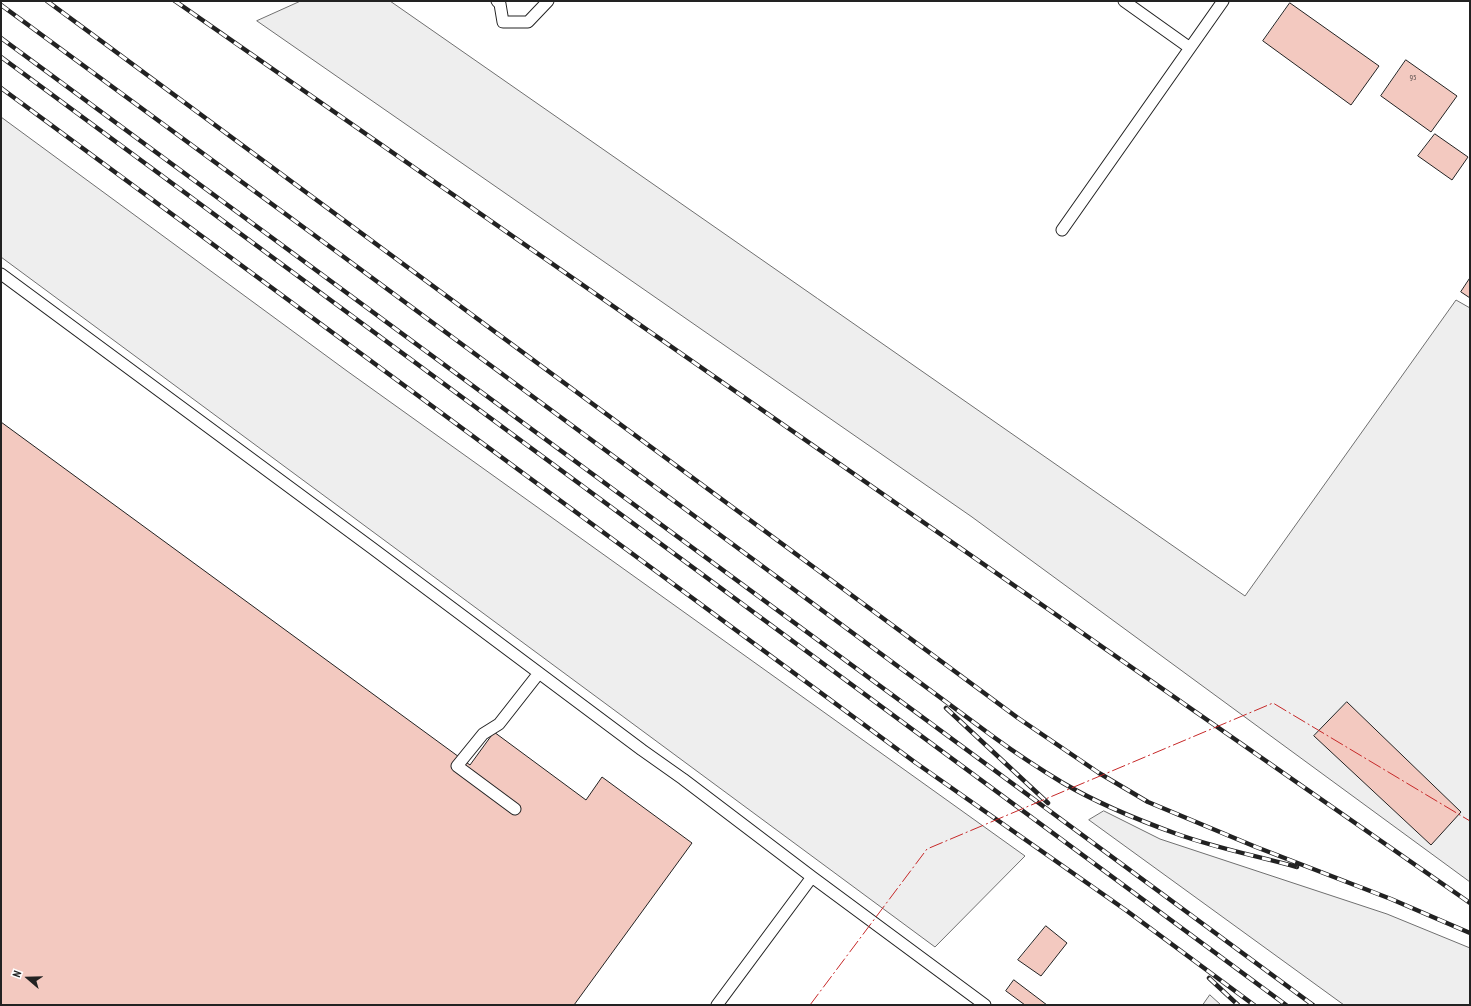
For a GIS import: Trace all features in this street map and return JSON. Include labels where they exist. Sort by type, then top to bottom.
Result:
[{"type":"lane","points":[[497,1],[500,4],[503,22],[528,22],[548,1]]},
{"type":"lane","points":[[1124,1],[1190,48]]},
{"type":"lane","points":[[1062,230],[1223,1]]},
{"type":"lane","points":[[1,274],[683,779],[985,1005]]},
{"type":"lane","points":[[515,809],[457,766],[483,734],[499,724],[539,673]]},
{"type":"lane","points":[[717,1005],[812,877]]},
{"type":"shaded area","points":[[301,1],[390,1],[1245,596],[1456,300],[1470,308],[1470,882],[972,517],[257,21]]},
{"type":"shaded area","points":[[1,117],[347,371],[1025,856],[935,947],[1,257]]},
{"type":"shaded area","points":[[1104,811],[1160,839],[1387,914],[1470,948],[1470,1005],[1344,1005],[1089,820]]},
{"type":"shaded area","points":[[1210,995],[1221,1005],[1203,1005]]},
{"type":"building","points":[[1290,3],[1379,66],[1351,105],[1263,41]]},
{"type":"building","points":[[1406,60],[1457,96],[1431,132],[1381,96]]},
{"type":"building","points":[[1435,134],[1468,157],[1452,180],[1418,156]]},
{"type":"building","points":[[1470,278],[1470,298],[1461,292]]},
{"type":"building","points":[[1,422],[470,765],[494,732],[586,800],[602,777],[692,843],[574,1005],[1,1005]]},
{"type":"building","points":[[1347,702],[1461,812],[1431,845],[1314,736]]},
{"type":"building","points":[[1046,926],[1067,943],[1041,976],[1018,960]]},
{"type":"building","points":[[1014,980],[1047,1005],[1025,1005],[1006,991]]},
{"type":"railway","points":[[47,1],[1018,718],[1099,773],[1148,802],[1256,847],[1391,899],[1470,933]]},
{"type":"railway","points":[[175,1],[1470,903]]},
{"type":"railway","points":[[1,5],[995,738],[1029,761],[1063,783],[1091,798],[1148,823],[1207,844],[1297,867]]},
{"type":"railway","points":[[1,38],[1313,1005]]},
{"type":"railway","points":[[1,57],[1286,1005]]},
{"type":"railway","points":[[1,88],[916,763],[1127,911],[1254,1005]]},
{"type":"railway","points":[[946,708],[1048,803]]},
{"type":"railway","points":[[1209,978],[1238,1005]]},
{"type":"power","points":[[810,1005],[927,849],[1273,703],[1470,821]]}]
